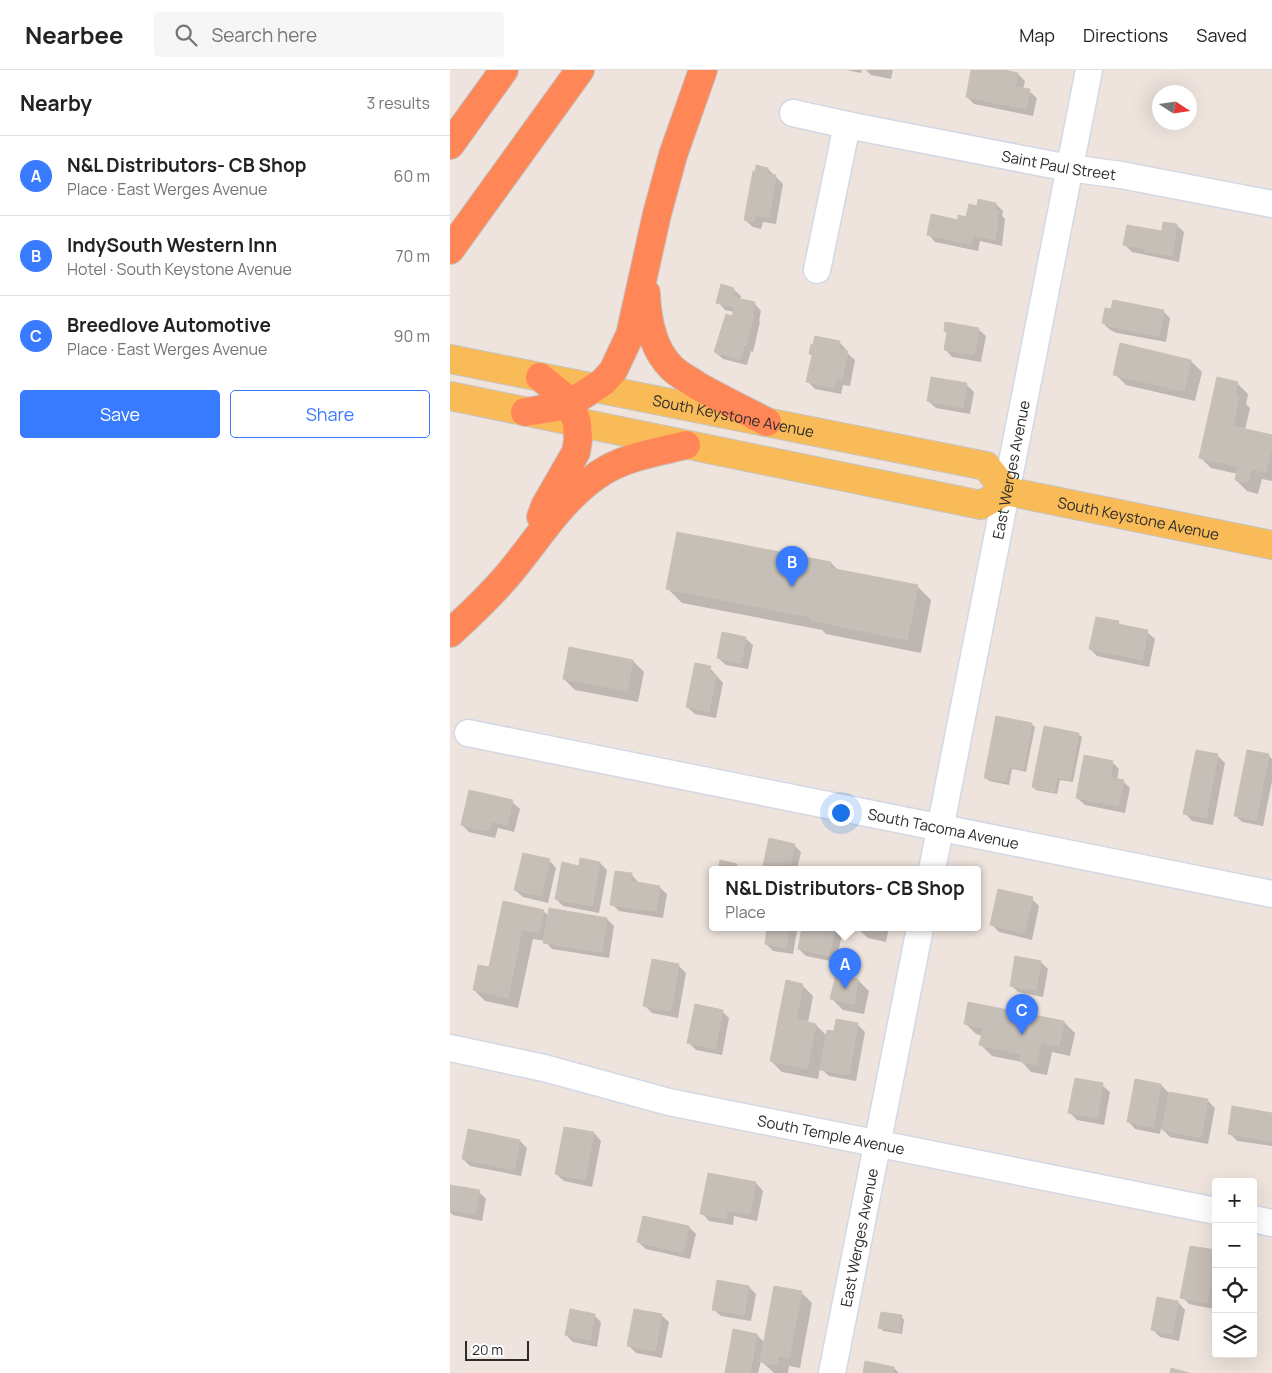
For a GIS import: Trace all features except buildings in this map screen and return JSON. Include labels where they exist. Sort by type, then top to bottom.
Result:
[{"type":"highway","points":[[450,145],[504,70]]},
{"type":"highway","points":[[450,250],[580,70]]},
{"type":"highway","points":[[573,413],[594,388],[603,382],[614,370],[630,336],[657,214],[673,155],[703,70]]},
{"type":"highway","points":[[646,270],[646,310],[650,328],[654,342],[672,368],[709,392],[767,422]]},
{"type":"highway","points":[[531,544],[545,506],[576,452],[578,440],[573,413],[540,377]]},
{"type":"highway","points":[[450,633],[508,575],[564,504],[582,486],[600,473],[636,457],[686,445]]},
{"type":"main road","name":"South Keystone Avenue","points":[[450,359],[986,466],[1006,491],[1272,545]]},
{"type":"main road","points":[[450,396],[525,412],[573,413],[686,445],[981,504],[1006,491]]},
{"type":"street","name":"East Werges Avenue","points":[[933,866],[1089,70]]},
{"type":"street","name":"Saint Paul Street","points":[[793,113],[847,126],[1272,204]]},
{"type":"street","points":[[817,270],[847,126]]},
{"type":"street","name":"South Tacoma Avenue","points":[[468,733],[1272,894]]},
{"type":"street","name":"East Werges Avenue","points":[[832,1373],[919,931]]},
{"type":"street","name":"South Temple Avenue","points":[[450,1048],[544,1068],[669,1102],[1212,1210]]},
{"type":"street","points":[[1257,1220],[1272,1222]]},
{"type":"place","name":"IndySouth Western Inn","points":[[792,587]]},
{"type":"place","name":"N&L Distributors- CB Shop","points":[[845,989]]},
{"type":"place","name":"Breedlove Automotive","points":[[1022,1035]]}]
